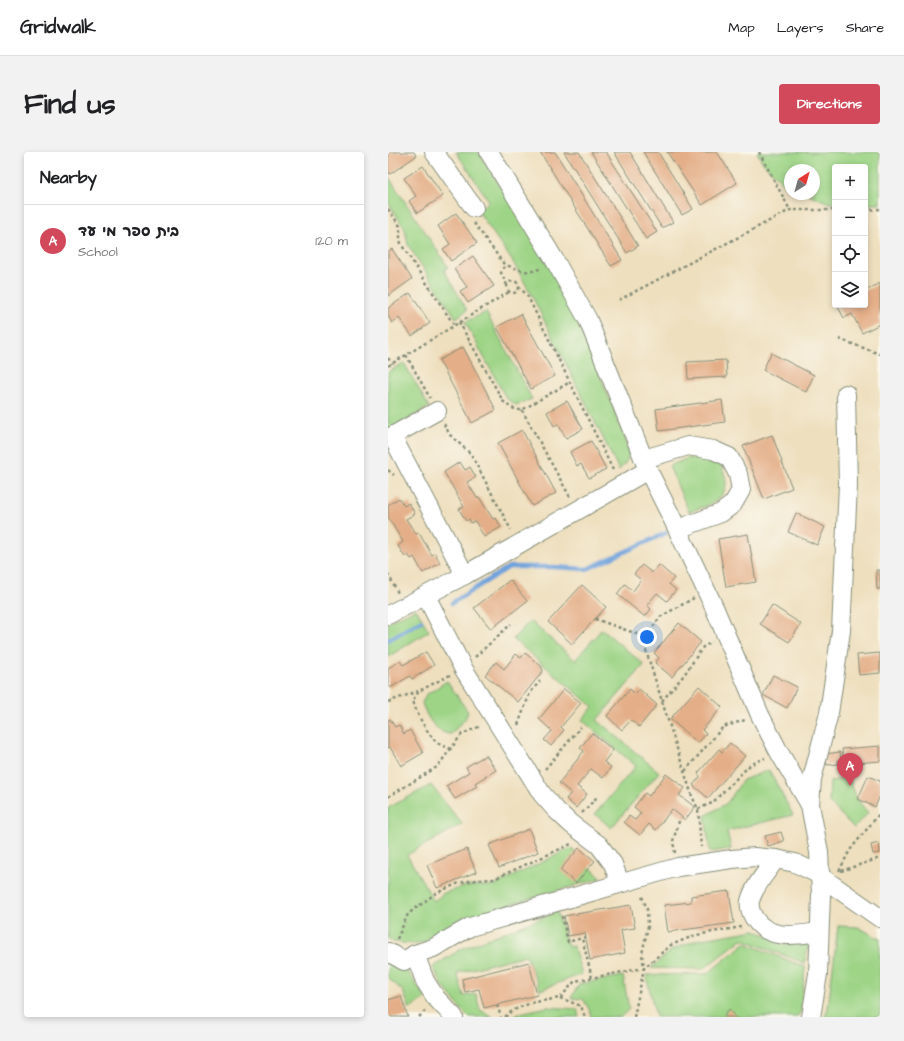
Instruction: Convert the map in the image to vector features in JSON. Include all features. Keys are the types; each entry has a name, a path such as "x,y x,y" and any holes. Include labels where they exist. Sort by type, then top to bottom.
{"street":[{"path":"434,152 474,208"},
{"path":"489,152 554,259 588,320 646,464 706,591 760,715 779,752 810,805"},
{"path":"811,1017 818,974 821,895 831,877 816,836 810,805 812,779 829,713 841,631 848,485 846,394"},
{"path":"437,411 392,436 465,575"},
{"path":"393,610 426,596 465,575 621,486 646,464 688,446 713,450 729,457 738,474 741,490 733,504 720,513 678,530"},
{"path":"426,596 463,668 546,799 571,824 599,845 628,881"},
{"path":"388,953 404,961 415,954 433,948 470,927 678,867 755,857 795,863 831,877 880,918"},
{"path":"776,859 756,888 750,902 752,914 756,921 766,930 780,935 790,936 819,932"},
{"path":"415,954 429,987 438,1000 454,1017"},
{"path":"804,1017 814,999"}],"path":[{"path":"759,152 790,210"},
{"path":"388,209 400,226 400,241 402,247 454,325"},
{"path":"868,210 880,209"},
{"path":"619,300 790,210 832,210"},
{"path":"509,292 506,289 507,285 501,273 504,268 509,266 521,271 531,272 538,270 554,259"},
{"path":"507,285 509,282 517,282 528,297 621,486"},
{"path":"388,366 509,292 517,292 519,286"},
{"path":"459,322 503,401 509,407 516,410 522,410 570,382"},
{"path":"840,339 880,354"},
{"path":"406,355 450,435 471,454 519,544"},
{"path":"388,358 392,364"},
{"path":"522,410 578,510"},
{"path":"388,574 393,610"},
{"path":"703,863 698,809 692,796 643,641 660,617 706,591"},
{"path":"595,619 646,637"},
{"path":"388,702 419,691 463,668 511,624"},
{"path":"662,700 684,675 703,646 726,636"},
{"path":"506,736 517,729 530,693 540,681"},
{"path":"419,691 413,700 414,708 432,737 439,744 451,749"},
{"path":"684,771 723,727 760,715"},
{"path":"388,797 437,768 462,734 495,720"},
{"path":"534,782 581,727"},
{"path":"698,809 712,803 750,765 779,752"},
{"path":"571,824 598,796"},
{"path":"831,877 850,850 880,813"},
{"path":"678,867 673,841 680,818"},
{"path":"388,953 399,936 408,914 436,893 459,883 494,879 588,836"},
{"path":"831,877 880,858"},
{"path":"628,881 647,908 648,926 642,954 644,968 634,1017"},
{"path":"563,900 566,910 562,916 568,942 586,937"},
{"path":"560,998 575,981 644,968 671,945 696,935 738,929 756,921"},
{"path":"582,938 592,978"},
{"path":"505,1017 510,1012 536,1002 560,998 581,1006 585,1017"},
{"path":"497,1004 501,1017"}],"green space":[{"path":"456,152 478,152 525,226 558,283 592,357 629,449 627,461 619,470 531,294 513,262 478,211 489,201"},
{"path":"757,152 880,152 880,204 868,204 868,164 832,164 832,203 829,203 820,199 820,164 784,164 784,184 763,163"},
{"path":"388,176 448,267 444,270 467,310 456,318 408,245 405,229 388,202"},
{"path":"486,312 532,399 516,405 506,398 465,322"},
{"path":"404,363 429,407 388,431 388,372"},
{"path":"688,458 710,459 717,462 722,468 726,482 725,490 715,501 704,507 689,512 669,466"},
{"path":"416,609 429,631 388,657 388,622"},
{"path":"530,621 575,660 602,629 644,665 597,720 659,772 611,828 595,814 636,766 582,720 593,707 513,639"},
{"path":"447,681 468,712 465,719 451,734 436,728 429,719 422,703 426,695"},
{"path":"769,770 793,815 727,831 731,849 710,852 705,816 727,803 743,780"},
{"path":"849,778 857,799 868,813 854,828 829,802 830,781"},
{"path":"431,785 462,824 407,855 434,901 444,893 466,886 493,886 571,848 601,878 480,913 428,941 412,944 394,942 388,939 388,808"},
{"path":"557,912 568,947 573,946 582,974 540,990 526,955 457,973 464,996 476,994 480,1010 493,1017 469,1017 466,1015 442,985 433,967 461,949"},
{"path":"838,926 858,927 880,939 880,1017 825,1017 828,1008"},
{"path":"755,930 784,944 809,944 804,963 742,939 703,969 651,968 672,950 697,940"},
{"path":"745,943 805,967 801,1011 797,1017 656,1017 646,975 707,974"},
{"path":"388,961 404,967 426,998 410,1009 403,991 388,978"},
{"path":"623,976 629,1009 621,1017 591,1017 589,1009 583,999 571,998 579,984"},
{"path":"547,1007 577,1009 579,1017 514,1017 520,1013"}],"building":[{"path":"388,152 414,152 416,156 390,174 388,170"},
{"path":"540,152 555,152 622,260 611,266"},
{"path":"564,152 579,152 638,246 627,253"},
{"path":"591,152 606,152 657,232 646,239"},
{"path":"614,152 630,152 673,222 662,228"},
{"path":"643,152 658,152 693,209 682,215"},
{"path":"667,152 717,152 737,183 702,205"},
{"path":"423,166 443,196 417,213 409,201 416,196 404,178"},
{"path":"456,213 477,243 451,261 443,249 450,244 438,226"},
{"path":"392,249 412,279 388,296 388,252"},
{"path":"473,256 494,286 468,303 460,291 467,287 454,269"},
{"path":"880,283 880,324 862,333 852,314 844,318 839,308 868,308 868,289"},
{"path":"410,293 430,323 412,336 399,318 392,323 388,316 388,308"},
{"path":"521,314 555,376 531,389 497,327"},
{"path":"463,347 496,410 472,423 439,360"},
{"path":"771,353 814,375 806,392 763,370"},
{"path":"726,360 727,377 688,379 687,362"},
{"path":"722,400 725,422 659,431 656,409"},
{"path":"567,401 583,429 566,438 558,424 554,426 547,412"},
{"path":"522,430 556,493 532,506 498,443"},
{"path":"772,435 792,488 764,499 743,446"},
{"path":"591,441 606,469 589,478 581,464 577,466 570,452"},
{"path":"460,462 465,470 470,467 476,477 467,482 477,498 479,497 493,519 496,518 501,527 484,537 475,521 471,523 469,519 466,521 459,509 464,507 444,472"},
{"path":"399,498 404,506 409,503 415,514 406,519 416,534 419,533 432,555 435,553 440,563 423,573 414,557 411,559 408,555 405,557 398,546 403,542 388,517 388,505"},
{"path":"796,513 825,527 817,545 788,532"},
{"path":"748,534 756,582 726,587 718,539"},
{"path":"642,565 652,573 659,565 674,578 669,584 676,590 667,601 657,593 647,605 651,609 645,617 617,594 625,584 633,591 641,580 634,574"},
{"path":"876,570 880,570 880,589 877,589"},
{"path":"510,580 527,601 491,629 474,608"},
{"path":"582,585 606,607 572,644 548,622"},
{"path":"772,605 801,624 789,642 760,624"},
{"path":"679,623 701,642 672,677 655,663 659,658 654,653"},
{"path":"426,652 434,665 412,679 410,676 390,688 388,686 388,668 400,661 403,665"},
{"path":"525,653 541,666 543,671 518,702 485,675 496,662 504,669 516,654 521,658"},
{"path":"880,653 880,673 859,675 857,655"},
{"path":"773,675 797,687 787,708 763,695"},
{"path":"699,686 722,707 702,730 706,734 698,743 670,719"},
{"path":"564,689 581,703 561,727 564,730 551,746 544,740 552,731 539,719"},
{"path":"630,689 635,694 639,689 657,705 639,727 631,720 622,730 607,716"},
{"path":"390,719 395,727 399,725 404,734 410,730 423,753 401,766 390,747 388,748 388,720"},
{"path":"592,733 613,750 604,762 611,767 603,778 591,769 577,786 587,794 576,808 566,799 571,793 559,783 584,751 580,748"},
{"path":"730,743 745,756 708,798 693,785 700,777 698,773 719,749 722,752"},
{"path":"880,746 880,761 844,764 842,749"},
{"path":"840,752 841,760 838,760 838,764 827,765 825,754"},
{"path":"486,755 496,770 475,783 477,786 455,799 446,786 469,772 466,767"},
{"path":"666,774 685,788 679,795 695,807 685,820 672,809 656,830 649,824 640,835 624,822 629,816 635,820 641,813 634,807 645,793 649,796"},
{"path":"868,776 880,781 880,796 875,807 858,799"},
{"path":"529,829 538,852 499,868 489,845"},
{"path":"781,832 784,841 768,846 765,836"},
{"path":"879,843 880,853 873,854 871,845"},
{"path":"579,848 595,861 576,883 560,870"},
{"path":"467,849 476,872 437,888 427,865"},
{"path":"729,891 734,923 668,932 664,905 691,902 691,896"},
{"path":"631,905 635,928 621,930 625,953 590,960 585,933 568,936 564,916"},
{"path":"529,962 537,995 484,1008 479,989 465,992 462,979"},
{"path":"401,996 408,1017 388,1017 388,1000"},
{"path":"729,1009 737,1017 723,1017"}],"waterway":[{"path":"452,603 509,567 587,569 666,533"},
{"path":"388,640 421,621"}],"place":[{"name":"בית ספר מי עד","path":"850,786"}]}
